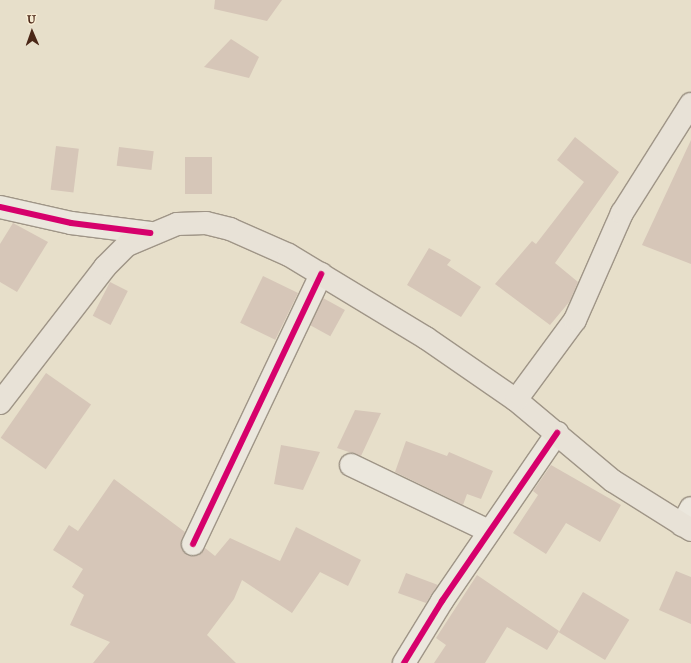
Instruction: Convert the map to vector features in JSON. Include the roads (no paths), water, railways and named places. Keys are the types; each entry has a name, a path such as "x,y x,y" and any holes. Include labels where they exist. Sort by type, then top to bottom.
{"main road":[{"path":"516,400 575,320 622,213 691,104"},
{"path":"0,403 105,267 127,245 150,233 177,224 206,223 230,229 288,254 426,338 516,400 613,481 688,521"}],"street":[{"path":"0,208 70,224 150,233"},
{"path":"193,544 321,274"},
{"path":"404,663 489,531 557,433"},
{"path":"351,465 489,531"}]}
